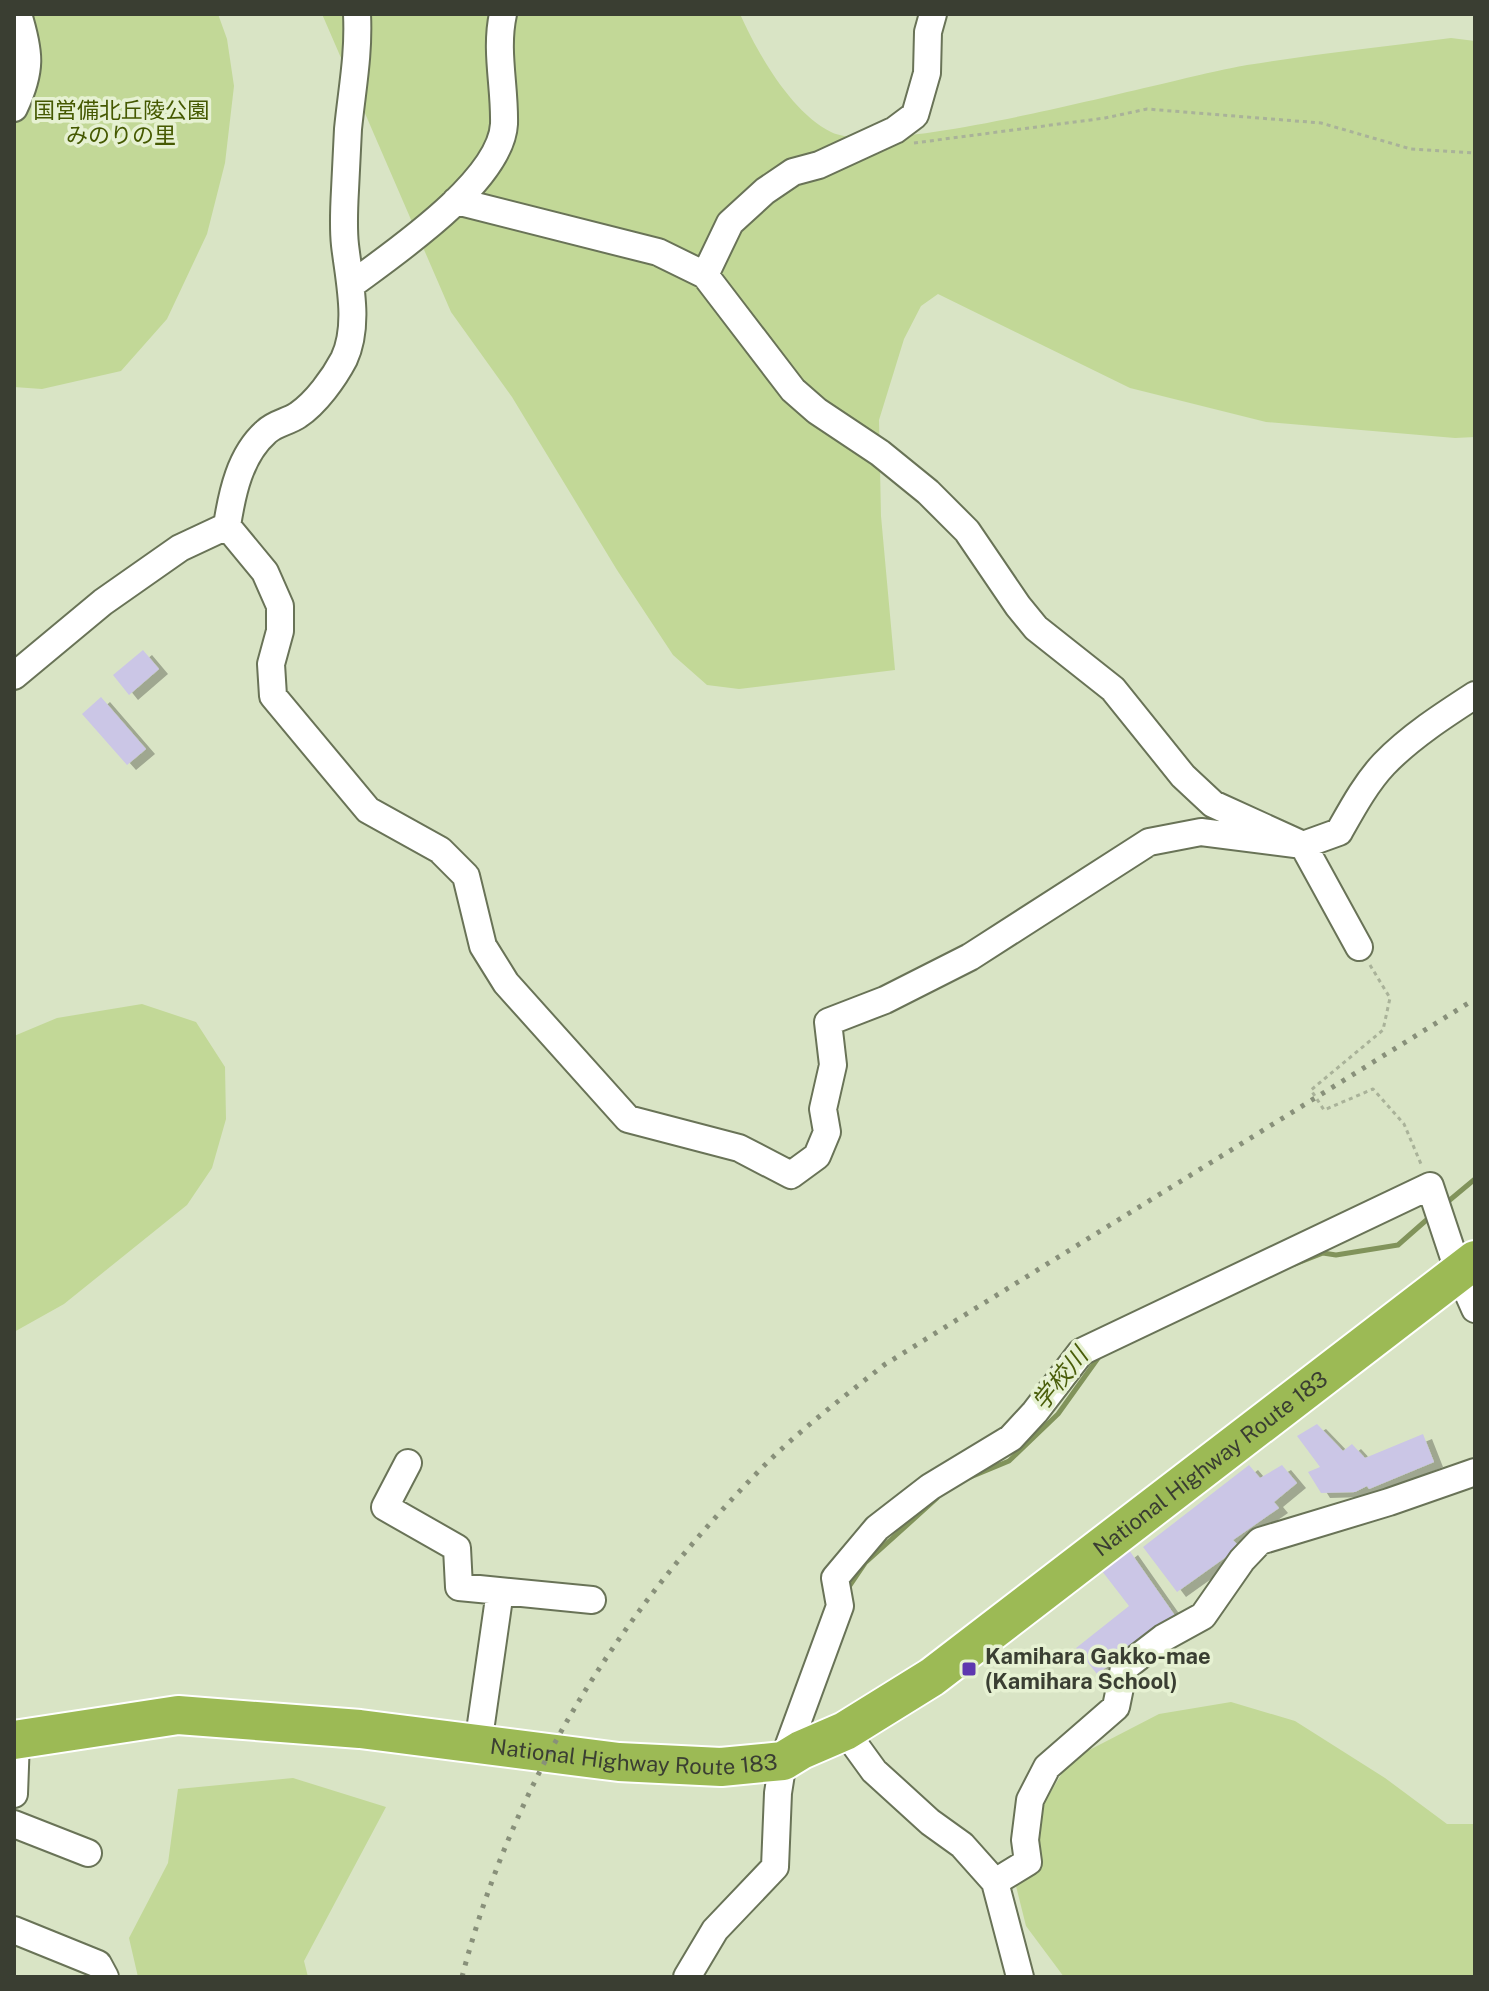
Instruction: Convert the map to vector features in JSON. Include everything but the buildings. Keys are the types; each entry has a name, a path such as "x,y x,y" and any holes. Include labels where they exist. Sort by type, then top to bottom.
{"highway":[{"name":"National Highway Route 183","path":"15,1740 178,1715 321,1725 634,1763 721,1767 783,1761 845,1731 932,1677 1467,1267"}],"street":[{"path":"14,108 26,83 28,46 18,14"},
{"path":"357,14 357,73 349,127 344,211 344,240 351,285 349,344 344,358 311,403 297,416 267,431 253,446 232,497 227,526 265,572 280,606 280,631 271,664 273,696 368,810 440,850 466,876 483,946 506,983 628,1119 739,1148 791,1175 817,1156 827,1132 823,1109 833,1065 828,1022 885,1000 970,957 1149,842 1201,832 1303,845 1339,832 1384,764 1437,720 1475,695"},
{"path":"351,285 440,219 493,157 504,127 498,41 503,14"},
{"path":"705,275 730,223 765,191 793,172 819,165 895,130 915,115 927,73 928,32 933,14"},
{"path":"456,201 658,252 705,275 793,390 928,492 967,531 1036,628 1113,689 1183,776 1213,804 1303,845 1359,947"},
{"path":"14,676 103,602 180,548 227,526"},
{"path":"687,1977 715,1930 775,1867 778,1793 783,1761 840,1606 835,1578 877,1528 930,1487 1011,1438 1081,1352 1430,1186 1467,1267 1475,1309"},
{"path":"408,1463 385,1507 457,1548 459,1587 592,1600"},
{"path":"995,1882 1028,1862 1025,1840 1030,1800 1047,1767 1116,1707 1124,1668 1163,1638 1203,1616 1242,1560 1260,1541 1475,1472"},
{"path":"478,1745 500,1591"},
{"path":"845,1731 874,1771 930,1822 962,1845 995,1882 1020,1977"},
{"path":"14,1794 15,1740"},
{"path":"14,1824 88,1853"},
{"path":"14,1930 98,1964 105,1977"}],"path":[{"path":"915,143 1105,118 1147,109 1321,123 1411,149 1475,153"},
{"path":"1359,947 1390,998 1383,1030 1311,1090 1324,1110 1373,1089 1404,1124 1430,1186"}],"green space":[{"name":"国営備北丘陵公園 みのりの里","path":"14,14 218,14 227,39 234,86 225,163 207,234 167,319 121,371 42,389 14,387"},
{"path":"322,14 740,14 766,64 802,111 831,132 862,138 967,127 1247,65 1451,38 1475,41 1475,437 1455,438 1266,422 1130,388 938,294 921,306 904,339 879,420 881,516 895,670 739,689 707,685 673,655 617,570 512,397 451,312"},
{"path":"142,1004 196,1022 225,1067 226,1119 212,1168 187,1205 64,1304 14,1332 14,1036 57,1018"},
{"path":"1231,1702 1295,1721 1385,1778 1447,1824 1475,1824 1475,1977 1064,1977 1026,1926 1016,1886 1026,1833 1070,1760 1159,1714"},
{"path":"293,1778 386,1807 304,1961 308,1977 138,1977 129,1938 168,1863 178,1789"}],"waterway":[{"name":"学校川","path":"1445,1204 1475,1179"},
{"name":"学校川","path":"1295,1264 1323,1253 1336,1255 1398,1245 1431,1216"},
{"name":"学校川","path":"968,1478 1009,1461 1058,1414 1101,1354"},
{"name":"学校川","path":"846,1591 865,1563 937,1498"}],"railway":[{"path":"462,1977 483,1906 509,1837 575,1707 614,1646 658,1587 705,1530 770,1460 884,1365 1475,999"}],"place":[{"name":"Kamihara Gakko-mae (Kamihara School)","path":"969,1669"}]}
